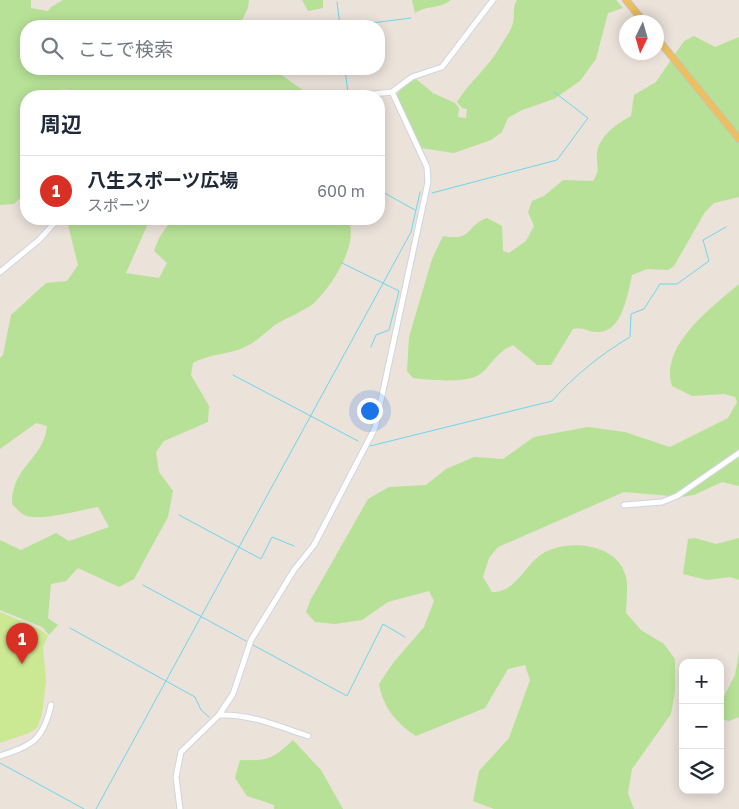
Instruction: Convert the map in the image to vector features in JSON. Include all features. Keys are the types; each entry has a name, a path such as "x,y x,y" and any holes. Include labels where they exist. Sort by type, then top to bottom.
{"main road":[{"path":"626,0 638,15"},
{"path":"664,47 739,139"}],"street":[{"path":"385,93 392,92 412,78 442,67 493,0"},
{"path":"180,809 176,777 181,752 219,715 233,694 251,640 294,570 314,545 378,419 428,182 426,167 392,92"},
{"path":"0,272 40,240 53,225"},
{"path":"624,505 662,502 677,496 739,453"},
{"path":"0,756 22,749 36,740 45,726 51,705"},
{"path":"219,715 238,715 254,718 308,736"}],"green space":[{"path":"0,0 31,0 31,8 48,11 63,0 249,0 248,8 242,20 20,20 20,75 281,75 303,90 20,90 20,198 14,204 0,205"},
{"path":"302,0 323,0 323,8 308,11"},
{"path":"412,0 451,0 442,5 415,13"},
{"path":"517,0 616,0 623,8 608,13 596,59 580,81 554,99 522,110 508,118 502,132 491,140 454,153 421,148 413,136 396,96 404,86 416,79 433,93 455,103 459,108 458,117 466,118 467,109 462,108 457,102 490,62 511,29"},
{"path":"694,36 715,47 739,37 739,197 714,203 705,212 674,266 668,270 647,269 632,275 626,301 618,320 606,331 597,332 573,329 551,365 537,365 513,345 501,352 482,373 471,378 463,380 428,380 413,378 407,371 409,337 432,259 443,236 459,237 464,235 480,221 487,218 502,226 503,251 509,253 526,241 534,226 528,212 532,201 544,196 563,180 593,181 598,170 597,154 601,141 610,131 631,116 634,95 656,82 684,41"},
{"path":"68,225 147,225 126,273 159,278 167,263 154,251 159,238 168,225 350,225 351,229 347,252 342,264 329,286 314,303 275,325 247,346 206,357 193,363 191,375 209,406 208,422 164,441 156,452 159,472 173,491 168,517 134,579 119,587 78,568 66,581 51,584 48,618 58,625 49,635 42,627 0,610 0,540 21,550 56,533 69,541 109,527 98,507 60,515 31,517 24,515 12,504 13,491 17,481 40,447 45,437 47,426 36,423 0,449 0,358 3,355 11,315 46,283 67,281 78,265"},
{"path":"739,284 739,486 722,482 694,495 682,497 624,492 498,547 489,558 483,577 492,592 500,591 513,584 539,556 549,550 574,545 600,549 611,555 619,563 627,583 626,613 641,630 664,644 675,659 675,692 671,714 632,769 628,793 634,809 494,809 473,801 479,771 509,738 530,680 525,665 508,669 485,708 416,736 402,726 387,707 379,684 393,663 424,627 434,601 429,591 388,602 362,620 335,624 315,622 306,612 310,601 368,499 389,487 426,485 446,469 474,457 503,459 534,437 588,427 625,432 670,447 728,418 737,402 735,397 724,394 692,396 672,386 670,371 673,356 680,342 715,304"},
{"path":"695,538 716,544 739,538 739,580 730,577 707,580 683,574 688,539"},
{"path":"0,612 40,629 48,636 43,647 46,681 42,714 37,728 29,733 0,743"},
{"path":"739,652 739,717 729,721 724,720 724,696 735,675"},
{"path":"293,740 321,770 343,809 274,809 274,805 247,796 235,778 240,760 270,758"}],"waterway":[{"path":"337,2 339,20"},
{"path":"385,21 411,18"},
{"path":"346,75 348,90"},
{"path":"432,193 557,160 588,118 554,92"},
{"path":"96,809 411,232 420,192"},
{"path":"385,193 415,210"},
{"path":"370,446 552,401 588,366 630,337 631,314 644,309 660,284 677,284 709,261 703,240 726,227"},
{"path":"342,263 399,291 389,330 376,335 371,347"},
{"path":"233,375 358,441"},
{"path":"179,515 261,559 272,537 294,546"},
{"path":"143,585 246,641"},
{"path":"253,645 347,696 383,624 405,637"},
{"path":"70,628 195,697 201,710 209,717"},
{"path":"0,763 84,809"}],"place":[{"name":"八生スポーツ広場","path":"22,664"}]}
